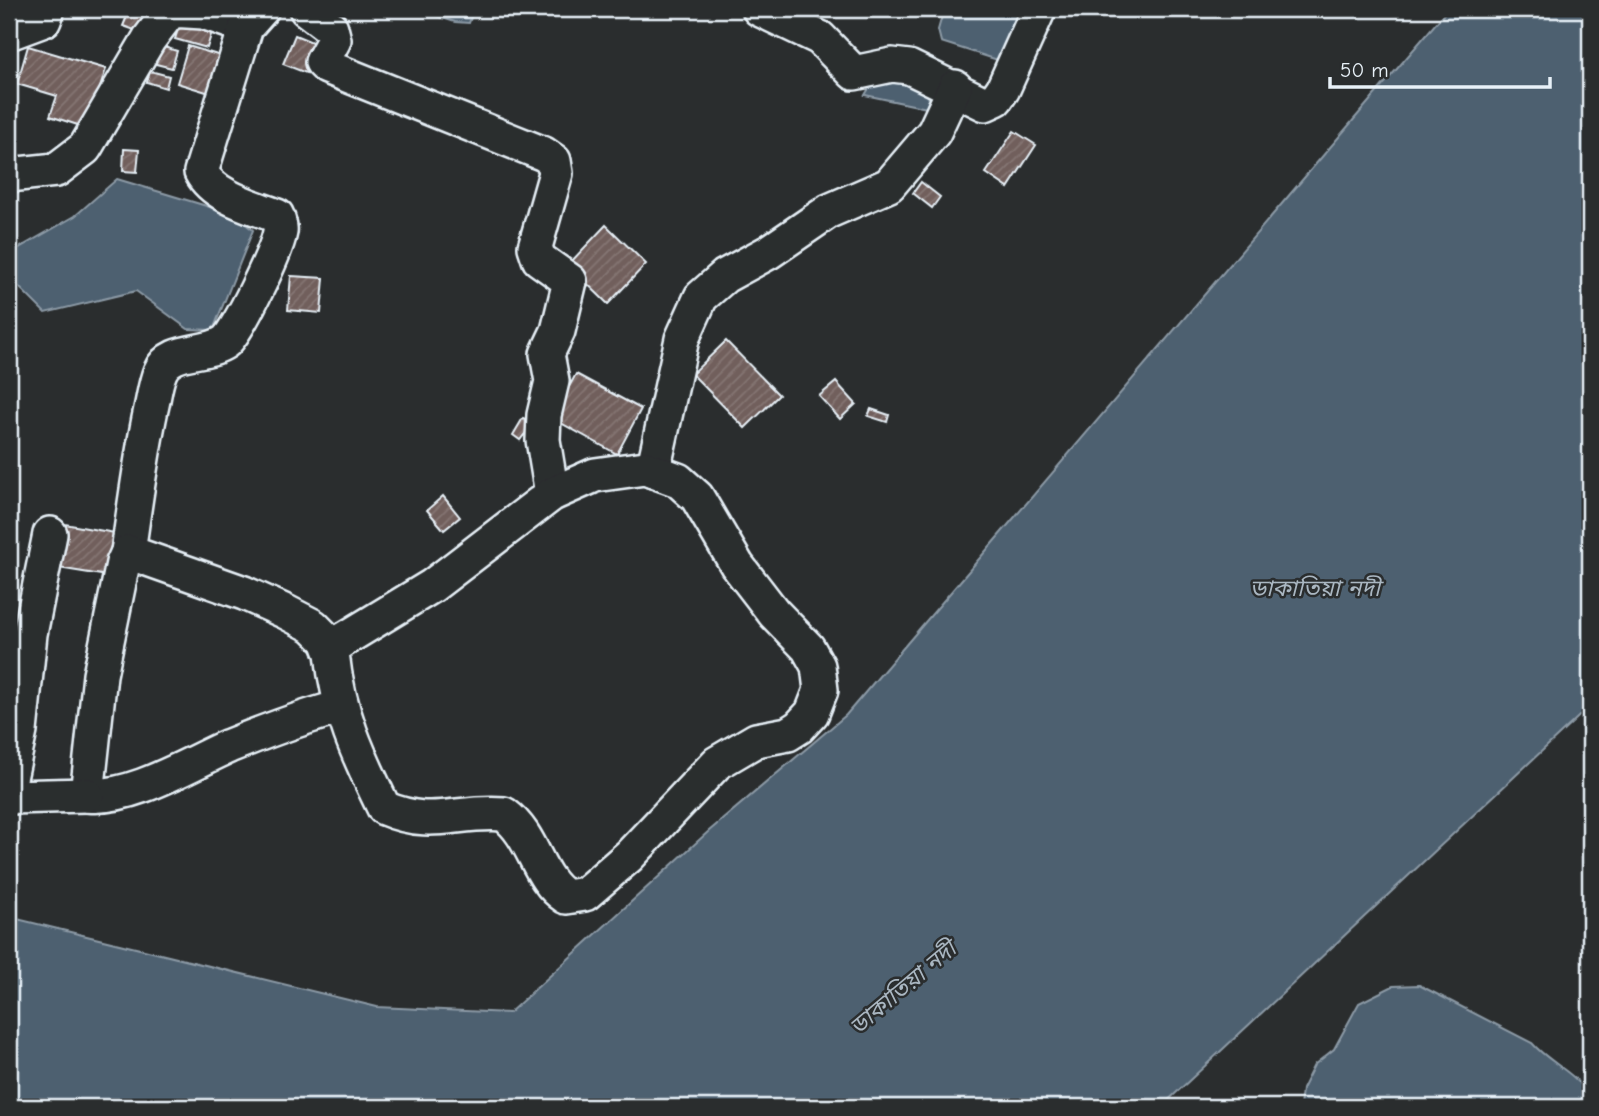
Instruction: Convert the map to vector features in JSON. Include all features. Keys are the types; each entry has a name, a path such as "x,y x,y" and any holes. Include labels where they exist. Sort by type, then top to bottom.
{"street":[{"path":"9,33 44,20 48,9"},
{"path":"306,9 331,28 334,40 321,62 327,67 544,154 554,161 556,173 535,247 539,259 570,281 558,331 547,354 552,381 544,415 543,440 552,494"},
{"path":"759,9 820,38 854,73 892,65 909,66 956,87 985,104 996,99 1026,43 1038,9"},
{"path":"9,175 56,170 85,148 149,39 171,10 254,18 201,172 207,184 220,192 278,216 281,230 272,255 225,342 201,352 176,355 165,362 159,373 145,440 128,552 123,563 100,675 87,795"},
{"path":"653,471 682,339 701,297 725,276 769,251 829,211 890,185 934,132 956,87"},
{"path":"128,552 244,593 313,626 330,648 341,707 350,737 384,808 401,815 435,821 478,812 504,814 532,846 551,887 566,897 585,894 629,856 718,763 756,740 788,734 799,727 811,713 821,690 818,666 808,648 774,613 737,565 696,497 678,480 653,471 620,470 595,475 552,494 514,520 432,586 330,648"},
{"path":"9,783 20,731 30,634 50,534"},
{"path":"9,797 108,794 175,774 229,746 289,721 341,707"}],"water":[{"path":"414,9 474,9 469,23 455,22"},
{"path":"944,9 1019,9 1021,34 1001,61 941,42 938,30"},
{"name":"ডাকাতিয়া নদী","path":"1448,9 1590,9 1590,706 1161,1107 9,1107 9,917 377,1007 509,1013 709,831 846,715"},
{"path":"877,75 930,89 927,108 865,95"},
{"path":"117,179 233,214 253,230 213,330 188,329 136,291 45,313 9,277 14,251 75,216"},
{"path":"1419,985 1532,1043 1584,1089 1589,1097 1586,1107 1300,1107 1302,1089 1314,1065 1334,1049 1359,1003 1393,986"}],"building":[{"path":"130,9 159,9 149,35 123,26"},
{"path":"182,16 214,25 207,48 175,39"},
{"path":"295,35 317,44 306,73 283,64"},
{"path":"157,45 177,51 172,68 152,63"},
{"path":"28,46 106,69 87,128 50,116 57,96 17,84"},
{"path":"188,46 224,57 213,94 177,83"},
{"path":"150,71 169,76 166,88 147,82"},
{"path":"1014,131 1036,145 1008,188 986,173"},
{"path":"124,149 139,150 137,172 123,171"},
{"path":"921,182 940,197 932,208 913,193"},
{"path":"606,225 646,264 608,304 568,265"},
{"path":"291,276 324,278 321,313 288,310"},
{"path":"726,341 779,395 745,428 692,374"},
{"path":"576,374 641,409 617,454 552,418"},
{"path":"836,382 856,404 840,419 819,396"},
{"path":"871,409 889,415 887,422 868,416"},
{"path":"523,418 533,423 520,440 513,435"},
{"path":"443,496 460,517 444,530 427,510"},
{"path":"59,523 115,533 108,576 52,567"}]}
